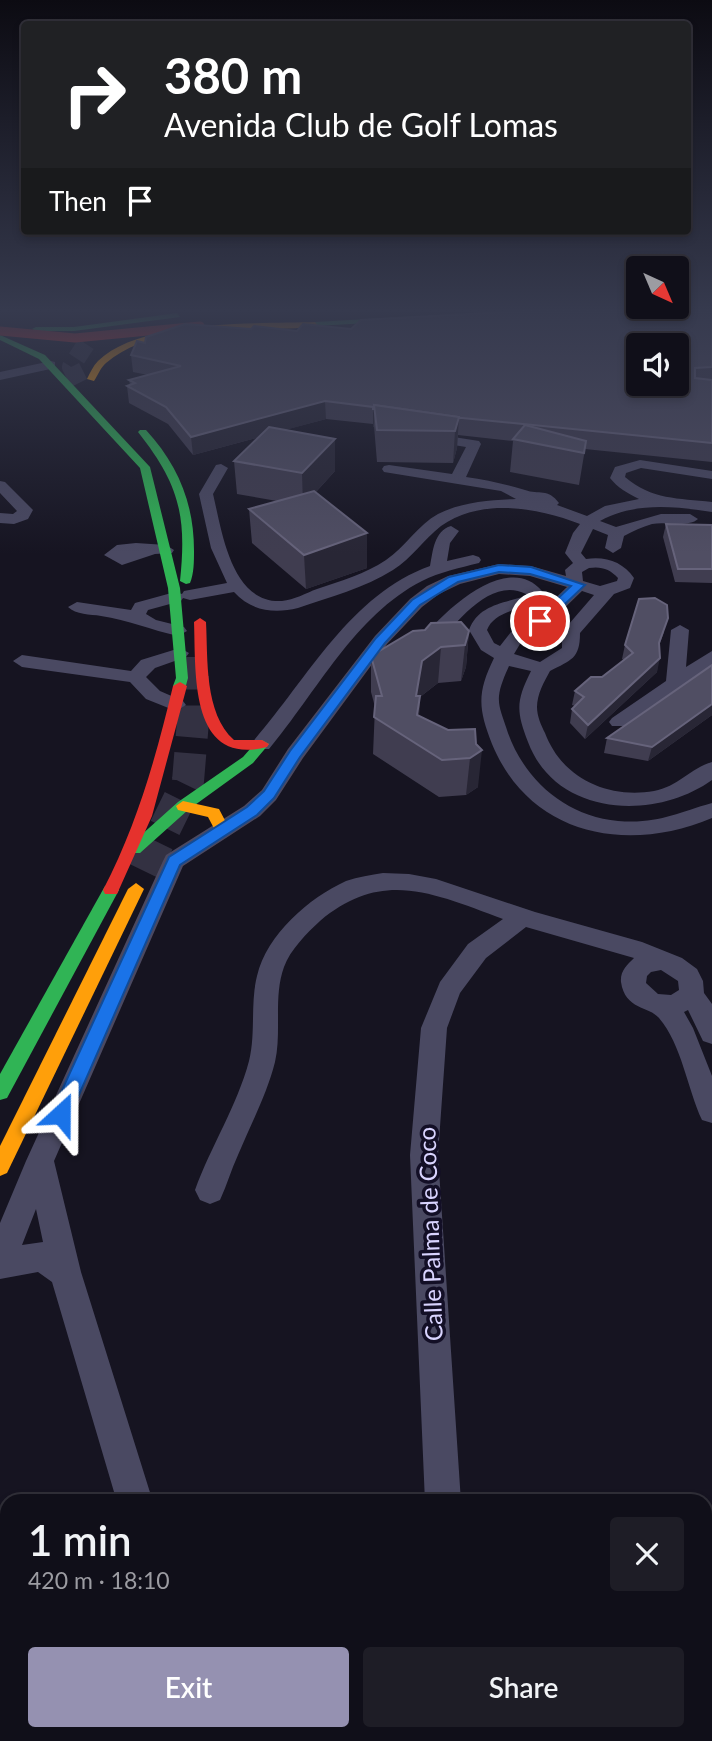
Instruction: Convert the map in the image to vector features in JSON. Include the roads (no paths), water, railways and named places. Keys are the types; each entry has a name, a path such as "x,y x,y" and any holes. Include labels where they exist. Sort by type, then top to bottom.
{"main road":[{"path":"75,391 145,467 157,550 183,593 198,606 211,719 222,738 235,745 262,744"},
{"path":"97,391 129,439 139,460"},
{"path":"0,1093 133,851 159,775 182,678 180,653 183,593 190,562 181,487 159,448 130,418"},
{"path":"133,851 183,806 248,760 262,744"},
{"path":"183,806 213,812 219,817 222,830"},
{"path":"0,1167 144,871"}],"street":[{"path":"417,436 474,444 460,475"},
{"path":"669,517 655,500 631,489 617,478 620,470 640,464 712,475"},
{"path":"221,468 206,494 222,562 238,586 255,600 267,605 284,606 370,575 388,566 445,517 487,507 509,510 537,502"},
{"path":"389,469 460,475 526,487 537,502 617,533 642,521 669,517 712,520"},
{"path":"0,485 25,510 23,516 14,519 0,518"},
{"path":"0,1263 40,1161 174,861 252,811 269,795 295,754 381,640 416,603 433,590 454,580 499,569 578,574 609,564 622,571 626,581 617,588 607,591 592,590 578,574 573,553 577,536 589,522 633,502 655,500 712,506"},
{"path":"609,564 617,533"},
{"path":"422,537 446,537 432,549 431,572"},
{"path":"122,560 157,550"},
{"path":"262,744 349,635 398,588 431,572 492,556 531,558 578,574"},
{"path":"578,574 540,621 524,628 508,648 489,698 502,745 513,769 533,791 562,812 592,824 621,831 656,830 685,823 712,810"},
{"path":"414,660 467,602 500,585 513,583 534,591 535,599 493,612 482,619 478,631 487,646 508,648 521,664 542,668 565,656 571,649 571,632 607,591"},
{"path":"136,616 141,607 183,593 238,586"},
{"path":"77,607 136,616 150,624 183,627"},
{"path":"540,621 558,624 571,632"},
{"path":"675,683 680,630"},
{"path":"136,677 148,664 180,653"},
{"path":"619,722 712,657"},
{"path":"22,661 136,677 153,695 176,705"},
{"path":"542,668 527,704 537,743 558,773 575,785 598,795 626,800 654,799 679,791 712,769"},
{"path":"502,745 537,743"},
{"path":"210,1190 262,1060 272,967 299,928 324,900 348,888 379,880 404,880 433,886 523,917 642,951 675,964 687,973 693,984 691,995 682,1005 666,1007 648,1002 636,991 621,957 597,939"},
{"name":"Calle Palma de Coco","path":"443,1494 424,1155 435,1028 449,989 477,951 523,917"},
{"path":"632,977 636,967 647,961 660,960"},
{"path":"691,995 706,1016 712,1033"},
{"path":"666,1007 680,1028 712,1111"},
{"path":"40,1161 65,1272 133,1494"},
{"path":"0,1263 41,1256 65,1272"}],"tunnel":[{"path":"144,871 188,781 193,721 193,657"}]}
